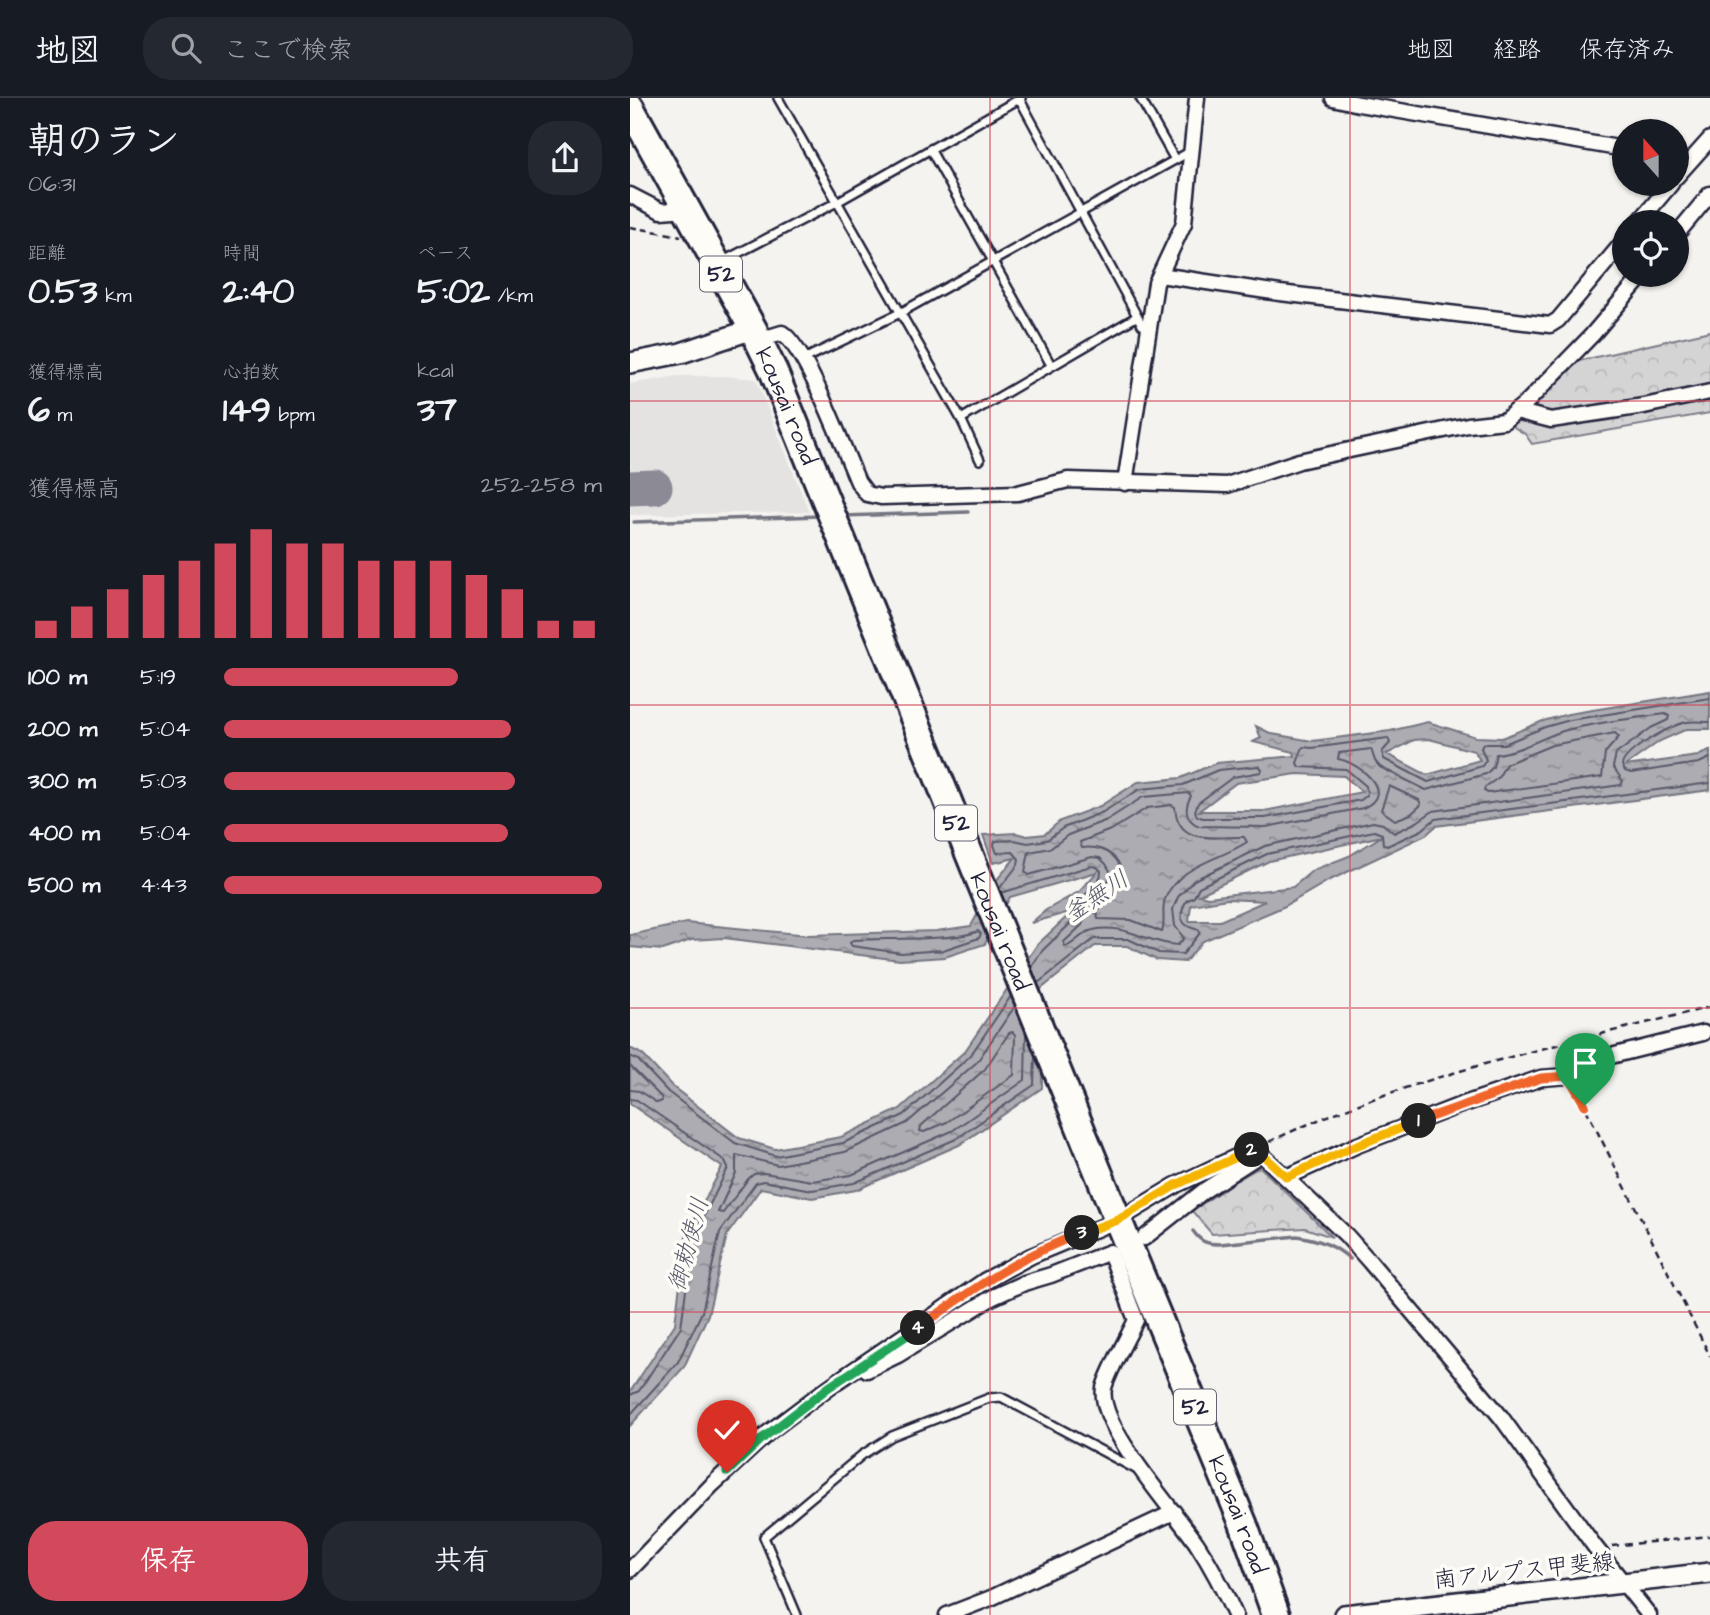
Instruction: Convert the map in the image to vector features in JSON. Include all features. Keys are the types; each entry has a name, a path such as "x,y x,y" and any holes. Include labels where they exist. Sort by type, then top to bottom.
{"highway":[{"name":"kousai road","path":"630,107 756,335 1243,1523 1276,1615"}],"main road":[{"path":"630,363 756,335"},
{"name":"南アルプス甲斐線","path":"1344,1615 1710,1573"}],"street":[{"path":"1125,483 1160,275 1184,223 1197,98"},
{"path":"1333,98 1612,147"},
{"path":"1689,155 1710,139"},
{"path":"1689,219 1710,194"},
{"path":"630,195 661,211 686,209"},
{"path":"1649,210 1661,196"},
{"path":"1160,275 1280,293 1550,325 1558,320 1612,255"},
{"path":"756,335 782,333 790,338 804,359 858,482 867,494 881,497 932,494 971,496 1018,492 1068,480 1227,485 1299,461 1468,425 1504,421 1592,335 1633,287"},
{"path":"1516,411 1551,420 1643,406 1710,392"},
{"path":"1287,1177 1355,1146 1458,1106 1541,1078 1568,1076 1583,1063 1703,1033"},
{"path":"630,1570 713,1484 769,1432 843,1377 984,1281 1114,1210 1258,1151"},
{"path":"1258,1151 1346,1235 1501,1417 1595,1548 1649,1615"},
{"path":"1144,1238 1258,1151"},
{"path":"843,1377 869,1369 898,1355 993,1297 1110,1252 1136,1320 1104,1388 1105,1401 1115,1429 1214,1571 1235,1615"},
{"path":"947,1615 991,1598 1174,1512"}],"lane":[{"path":"778,98 961,419 980,460"},
{"path":"716,264 837,202 1020,98 1142,325"},
{"path":"1140,98 1174,158"},
{"path":"930,149 1051,365"},
{"path":"804,359 900,313 1191,150"},
{"path":"961,419 1136,317"},
{"path":"797,1615 764,1537 862,1455 892,1436 989,1398 1001,1397 1126,1466 1146,1474"}],"path":[{"path":"630,228 669,235 702,237"},
{"path":"1258,1151 1306,1124 1426,1081 1710,1007"},
{"path":"1568,1076 1710,1356"},
{"path":"1595,1548 1710,1536"}],"shaded area":[{"path":"677,376 756,379 809,512 630,515 630,384"}],"green space":[{"path":"1710,331 1710,413 1532,444 1525,434 1504,421 1526,413 1579,361"},
{"path":"1260,1167 1332,1237 1305,1228 1212,1234 1192,1211"}],"water":[{"path":"1710,691 1710,729 1687,729 1660,741 1625,766 1698,756 1710,750 1710,790 1436,826 1426,835 1328,881 1285,906 1203,941 1185,962 1157,960 1127,946 1095,946 1041,989 1042,1088 959,1145 856,1190 812,1198 761,1188 727,1235 708,1315 684,1367 630,1426 630,1392 675,1324 686,1236 722,1167 630,1104 630,1048 642,1054 673,1087 739,1138 775,1149 841,1137 900,1109 965,1051 1037,945 1073,911 1031,923 1046,910 1080,891 1097,872 1010,897 985,944 945,957 900,960 724,938 691,940 663,950 630,947 630,935 686,923 809,935 936,931 971,926 995,882 1015,858 993,863 983,835 1045,834 1060,821 1100,806 1138,782 1181,778 1216,763 1295,756 1294,752 1253,742 1261,738 1256,726 1272,734 1312,741 1390,731 1428,722 1476,737 1502,738 1568,714","holes":["1429,739 1474,751 1480,760 1427,775 1387,754 1414,740","1297,774 1344,776 1362,792 1264,811 1199,811 1236,783","1382,836 1349,856 1313,870 1293,887 1208,897 1199,895 1269,861","1227,899 1265,901 1220,921 1189,921 1191,905"]}],"waterway":[{"path":"842,516 968,512"},
{"path":"634,522 820,516"},
{"path":"1193,1231 1201,1240 1215,1244 1305,1237 1332,1246 1350,1259"}],"taxiway":[{"path":"630,488 655,487"}],"route":[{"path":"727,1472 769,1432 829,1387 984,1281 1077,1235 1118,1220 1176,1185 1255,1148 1287,1177 1355,1146 1458,1106 1541,1078 1568,1076 1585,1105"}],"water label":[{"name":"釜無川","path":"1096,896"},
{"name":"御勅使川","path":"688,1244"}]}
